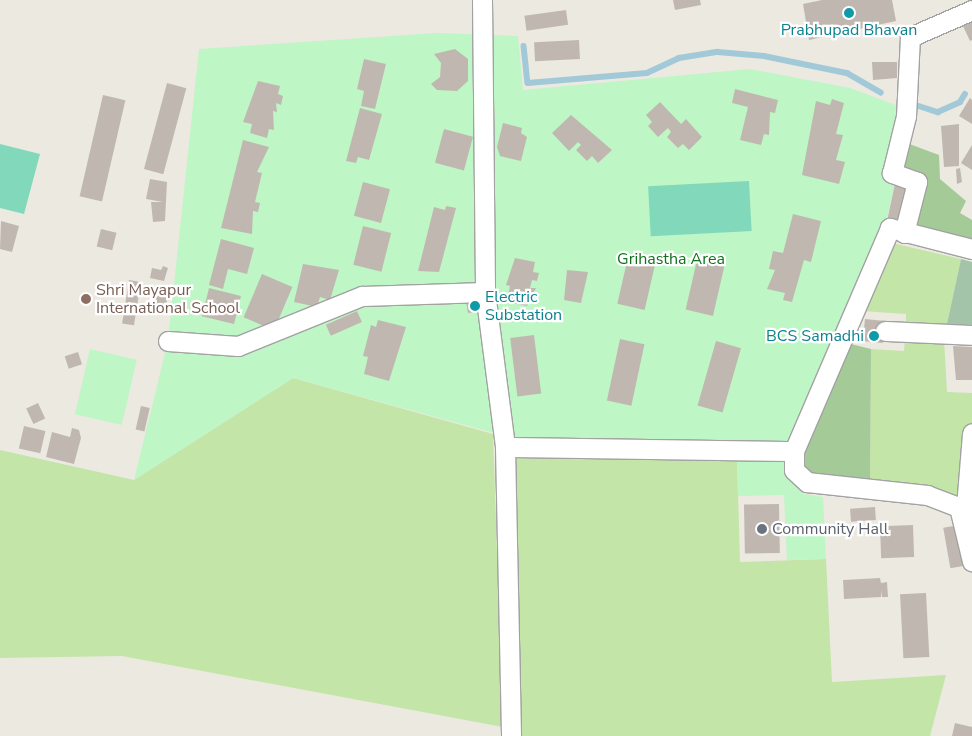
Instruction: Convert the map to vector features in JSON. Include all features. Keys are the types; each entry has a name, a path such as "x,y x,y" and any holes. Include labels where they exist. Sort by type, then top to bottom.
{"street":[{"path":"482,0 485,292 505,447 511,736"},
{"path":"904,232 917,182 892,173 906,116 910,37 972,10"},
{"path":"965,519 959,507 944,499 808,482 794,470 794,451 890,228 972,250"},
{"path":"168,341 238,346 362,296 485,292"},
{"path":"885,331 972,335"},
{"path":"972,433 965,519 972,561"},
{"path":"505,447 794,451"}],"green space":[{"name":"Grihastha Area","path":"437,33 518,36 523,90 750,69 850,88 901,107 896,179 886,222 789,442 509,437 293,378 134,480 168,341 199,49"},
{"path":"904,142 939,155 940,179 966,201 960,213 972,220 972,243 910,228 898,170"},
{"path":"0,144 40,154 24,214 0,208"},
{"path":"749,181 752,231 651,236 648,186"},
{"path":"892,243 961,259 947,324 906,322 906,314 862,311"},
{"path":"961,259 972,262 972,325 947,324"},
{"path":"905,337 944,339 947,392 972,393 972,433 961,499 947,492 870,481 871,349 904,351"},
{"path":"847,343 871,349 870,481 811,474 801,467 802,448"},
{"path":"90,349 137,360 122,425 75,414"},
{"path":"293,378 493,434 503,727 122,656 0,658 0,450 134,480"},
{"path":"515,455 737,459 740,562 826,559 832,682 946,675 930,736 519,736"},
{"path":"737,459 784,460 784,474 804,494 823,497 826,559 787,560 784,495 738,496"}],"building":[{"path":"673,0 700,0 701,5 675,10"},
{"name":"Prabhupad Bhavan","path":"822,0 892,0 896,21 809,40 803,4"},
{"path":"566,10 568,25 526,31 524,16"},
{"path":"972,22 972,40 970,41 963,26"},
{"path":"579,40 580,59 535,61 534,42"},
{"path":"455,49 468,59 468,81 457,91 437,90 431,84 440,77 441,63 434,54"},
{"path":"364,59 386,64 375,109 361,106 364,91 357,89"},
{"path":"872,62 897,62 897,78 873,80"},
{"path":"258,81 280,86 278,94 283,96 281,105 276,103 277,112 273,111 274,130 269,129 267,138 250,133 252,124 243,122"},
{"path":"167,83 186,88 163,174 144,169"},
{"path":"735,89 778,100 775,113 770,112 769,135 764,134 761,145 740,140 748,107 732,103"},
{"path":"103,95 125,100 102,202 80,196"},
{"path":"970,98 972,100 972,124 959,116"},
{"path":"832,99 844,103 836,134 843,135 836,160 845,162 839,184 802,175 816,101 830,105"},
{"path":"660,102 681,124 686,119 702,137 689,150 683,144 678,148 667,137 671,132 668,128 658,137 648,126 652,122 646,115"},
{"path":"360,108 382,114 369,160 358,157 356,163 346,161"},
{"path":"571,115 612,150 598,163 592,156 587,161 576,150 581,145 578,142 569,151 552,133"},
{"path":"503,123 522,128 521,133 527,137 521,161 500,156 497,147"},
{"path":"959,124 959,166 944,167 941,126"},
{"path":"444,129 473,137 464,171 435,163"},
{"path":"243,140 269,147 257,172 262,173 255,202 260,203 258,212 253,211 252,234 221,228"},
{"path":"972,145 972,170 961,163"},
{"path":"960,168 962,182 957,184 956,169"},
{"path":"150,179 167,182 165,221 153,222 151,202 163,202 146,199"},
{"path":"896,179 910,182 901,222 887,219"},
{"path":"363,182 390,189 381,223 354,216"},
{"path":"446,206 456,208 439,272 418,271 434,207 445,210"},
{"path":"793,214 821,221 811,262 804,260 792,302 783,300 785,293 767,289 775,270 769,269 773,251 783,253"},
{"path":"1,221 19,226 12,252 0,249"},
{"path":"363,226 391,233 381,272 353,265"},
{"path":"101,229 117,233 112,250 97,246"},
{"path":"221,239 254,248 247,274 228,269 223,289 209,285"},
{"path":"629,253 656,259 645,310 617,304"},
{"path":"698,256 725,262 713,316 686,310"},
{"path":"515,258 535,262 533,272 539,273 537,281 532,280 530,288 536,288 527,306 507,302 510,286 506,285"},
{"path":"303,264 339,270 330,300 320,297 317,307 294,302"},
{"path":"163,266 168,268 164,281 150,278 152,268 161,270"},
{"path":"567,270 588,272 581,303 564,300"},
{"path":"262,274 292,287 274,330 244,317"},
{"path":"129,280 141,282 134,325 122,323"},
{"path":"209,288 241,296 234,324 202,316"},
{"path":"157,293 163,293 167,300 163,307 157,307 153,303 153,297"},
{"name":"Electric Substation","path":"482,301 483,311 468,313 466,302"},
{"path":"357,311 362,322 331,336 326,325"},
{"name":"BCS Samadhi","path":"865,319 885,321 883,343 863,341"},
{"path":"378,320 406,327 389,381 364,374 368,357 363,356 371,325 376,327"},
{"path":"534,335 541,394 517,396 510,338"},
{"path":"620,339 644,344 631,406 607,401"},
{"path":"716,341 741,348 723,413 698,405"},
{"path":"953,346 972,347 972,380 956,380"},
{"path":"78,352 82,364 69,369 65,356"},
{"path":"38,403 45,418 33,424 26,408"},
{"path":"141,406 150,408 144,431 136,429"},
{"path":"24,426 45,431 40,453 19,448"},
{"path":"72,428 79,430 81,438 74,464 46,457 52,432 70,437"},
{"name":"Community Hall","path":"779,504 780,553 745,554 744,505"},
{"path":"875,507 876,520 851,522 850,509"},
{"path":"913,525 914,557 881,558 880,526"},
{"path":"959,525 966,565 950,568 943,528"},
{"path":"880,578 881,583 887,582 888,597 882,597 882,590 881,597 844,599 843,580"},
{"path":"926,593 929,657 903,658 900,594"},
{"path":"955,723 972,727 972,736 952,736"}],"waterway":[{"path":"524,46 528,83 647,73 679,58 718,52 764,56 847,73 881,93"},
{"path":"919,106 938,112 960,102 965,94"}],"place":[{"name":"Prabhupad Bhavan","path":"849,13"},
{"name":"Shri Mayapur International School","path":"86,299"},
{"name":"Electric Substation","path":"475,306"},
{"name":"BCS Samadhi","path":"874,336"},
{"name":"Community Hall","path":"762,529"}]}
